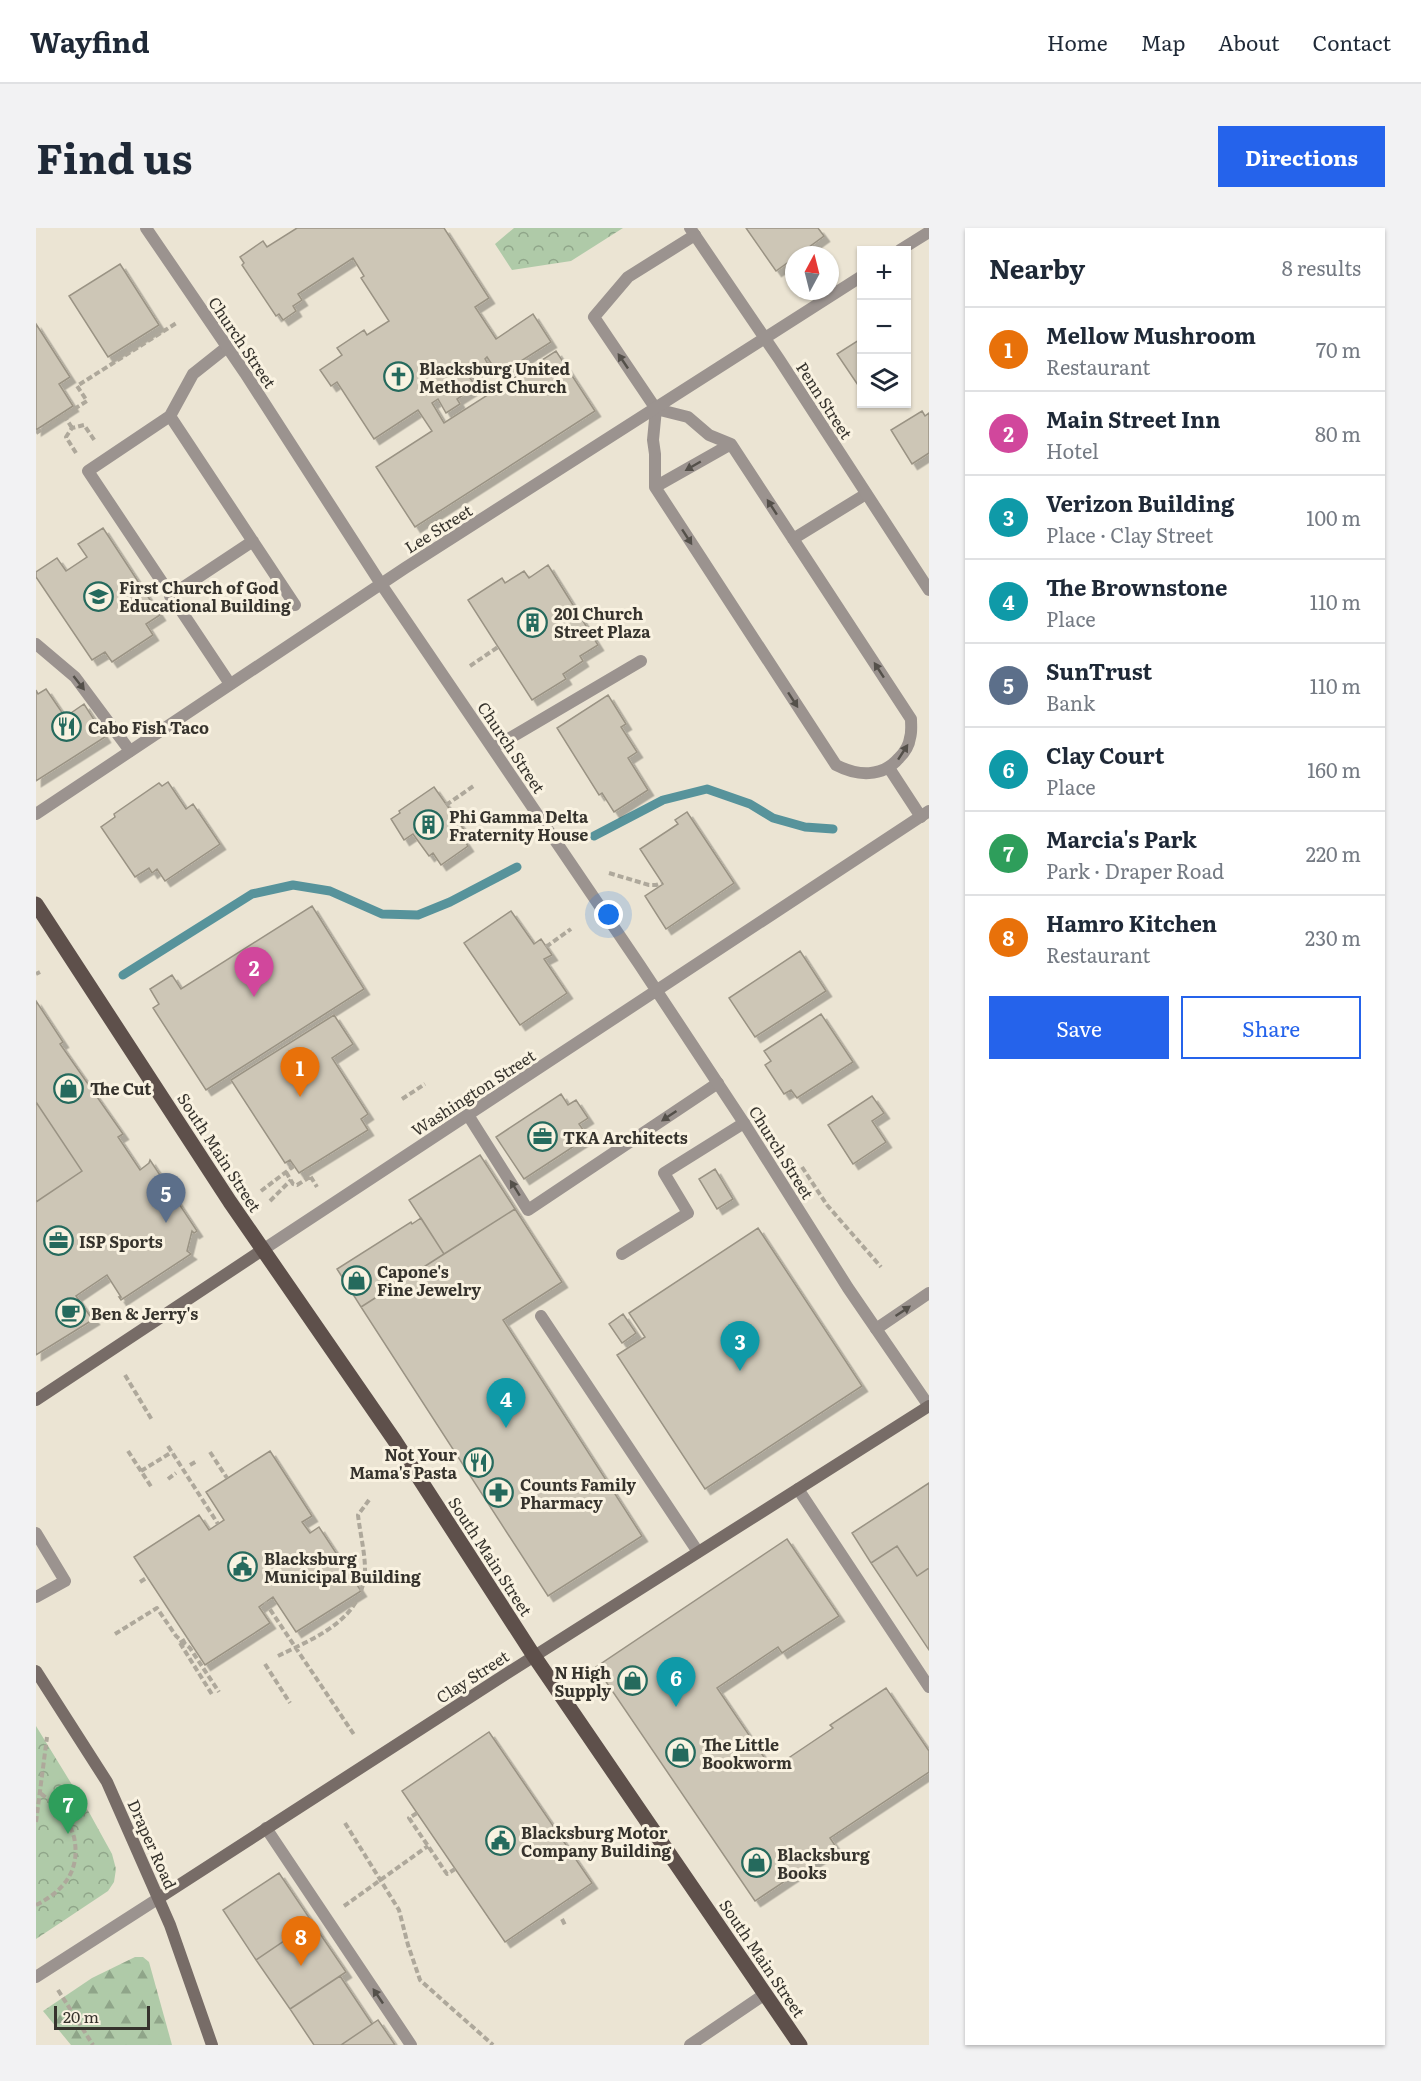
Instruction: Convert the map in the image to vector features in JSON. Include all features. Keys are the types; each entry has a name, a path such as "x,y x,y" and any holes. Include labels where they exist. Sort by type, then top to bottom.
{"main road":[{"name":"South Main Street","path":"36,904 230,1202 395,1441 534,1656 800,2045"}],"street":[{"name":"Church Street","path":"146,228 227,347 381,584 658,992 848,1288 929,1406"},
{"path":"656,409 688,417 709,435 731,444 911,719 910,739 905,752 889,768 862,774 847,771 836,765 655,488 653,440 656,409 594,317 628,277 693,232"},
{"name":"Penn Street","path":"693,232 929,590"},
{"path":"906,246 929,232"},
{"name":"Lee Street","path":"36,814 381,584 857,279"},
{"path":"227,347 193,374 170,416 88,471 230,684"},
{"path":"170,416 295,605"},
{"path":"655,488 731,444"},
{"path":"793,539 866,494"},
{"path":"170,596 253,541"},
{"path":"36,644 75,677 130,751"},
{"path":"493,748 641,661"},
{"path":"889,768 925,814"},
{"name":"Washington Street","path":"36,1400 925,814"},
{"path":"468,1115 528,1210 718,1083"},
{"path":"622,1254 688,1213 663,1173 744,1123"},
{"path":"876,1329 929,1293"},
{"path":"541,1316 698,1552"},
{"name":"Clay Street","path":"36,1977 534,1656 929,1406"},
{"path":"798,1489 929,1687"},
{"path":"36,1533 65,1581 36,1597"},
{"name":"Draper Road","path":"36,1671 107,1782 159,1898 212,2045"},
{"path":"266,1828 411,2045"},
{"path":"690,2045 765,1994"}],"path":[{"path":"36,433 87,401 77,386 178,322"},
{"path":"64,415 72,428"},
{"path":"66,437 72,428 84,425"},
{"path":"470,666 498,647"},
{"path":"446,805 476,785"},
{"path":"609,873 649,885 662,883"},
{"path":"546,946 571,928"},
{"path":"402,1099 425,1084"},
{"path":"261,1191 294,1166"},
{"path":"801,1166 827,1205 881,1267"},
{"path":"306,1169 317,1187"},
{"path":"286,1173 297,1185 310,1177"},
{"path":"270,1201 291,1180"},
{"path":"125,1375 152,1420"},
{"path":"168,1446 218,1524"},
{"path":"128,1451 152,1488"},
{"path":"141,1472 172,1452"},
{"path":"210,1452 227,1478"},
{"path":"190,1465 197,1461"},
{"path":"168,1479 176,1473"},
{"path":"278,1656 334,1626 359,1599 365,1568 358,1515 369,1500"},
{"path":"140,1582 147,1577"},
{"path":"265,1602 355,1736"},
{"path":"115,1634 157,1608 176,1636 190,1648 219,1692"},
{"path":"188,1638 180,1643 213,1696"},
{"path":"265,1664 290,1703"},
{"path":"36,1822 46,1737"},
{"path":"36,1905 50,1898 63,1885 75,1866 76,1848 71,1827 59,1809 40,1793"},
{"path":"417,1813 409,1818 447,1874 455,1869"},
{"path":"345,1823 399,1910 420,1980 493,2045"},
{"path":"326,1918 428,1846"},
{"path":"562,1919 565,1925"},
{"path":"55,1986 93,2045"}],"green space":[{"path":"514,228 623,228 571,261 512,270 495,244"},
{"path":"36,1726 90,1814 112,1854 116,1869 114,1882 108,1891 36,1939"},
{"path":"135,1957 143,1957 149,1962 172,2045 71,2045 43,2011 92,1978"}],"building":[{"name":"Blacksburg United Methodist Church","path":"297,228 444,228 489,298 475,307 496,339 533,314 551,342 499,375 487,357 485,359 489,366 470,378 476,387 457,399 460,404 446,413 438,399 432,403 444,423 556,351 595,411 415,527 376,467 432,431 418,410 374,439 337,382 331,386 320,370 342,355 337,348 364,330 367,335 389,321 361,278 364,276 353,258 298,294 302,300 293,306 296,311 283,320 279,314 276,316 242,265 244,263 240,257 263,241 267,247"},
{"path":"746,228 818,228 824,236 810,246 785,246 785,264 776,271"},
{"path":"120,264 159,325 108,357 69,296"},
{"path":"36,324 70,377 59,384 73,406 36,430"},
{"path":"857,341 857,384 837,354"},
{"path":"922,411 925,416 929,413 929,453 912,464 891,430"},
{"name":"First Church of God Educational Building","path":"103,528 160,615 146,624 153,635 112,662 105,652 92,660 36,577 36,572 57,558 66,571 87,557 78,544"},
{"name":"201 Church Street Plaza","path":"548,565 598,645 580,656 583,661 563,674 566,679 532,700 468,600 502,578 505,583 524,571 529,578"},
{"name":"Cabo Fish Taco","path":"46,689 65,717 84,704 105,737 36,781 36,690 38,694"},
{"path":"608,695 626,724 621,727 637,752 628,758 648,790 614,812 602,793 599,795 557,728"},
{"path":"168,782 186,809 193,804 220,844 165,881 157,869 152,873 149,868 135,877 101,827 115,817 114,814 159,783 162,786"},
{"name":"Phi Gamma Delta Fraternity House","path":"434,787 465,831 460,834 468,846 441,865 433,853 429,856 413,834 404,840 391,819"},
{"path":"687,812 734,883 666,929 645,896 663,884 640,849 678,824 675,820"},
{"path":"312,906 364,989 206,1090 153,1008 159,1004 150,989 172,975 181,989"},
{"path":"511,911 534,944 541,939 552,955 544,959 567,993 520,1025 464,943"},
{"path":"800,951 826,991 755,1037 729,998"},
{"path":"36,1001 63,1042 60,1044 123,1134 118,1137 140,1170 150,1160 197,1231 194,1233 192,1231 187,1251 191,1254 121,1300 107,1275 76,1296 94,1319 36,1355 36,1202 82,1171 36,1102"},
{"path":"821,1014 853,1062 797,1098 791,1090 784,1094 765,1065 771,1061 764,1051"},
{"path":"334,1015 353,1044 332,1058 368,1114 361,1119 368,1130 299,1173 290,1160 285,1163 231,1080"},
{"name":"TKA Architects","path":"561,1094 568,1105 576,1100 588,1118 579,1124 588,1137 524,1179 496,1137"},
{"path":"872,1096 884,1113 872,1121 886,1142 853,1164 828,1125"},
{"path":"36,1102 82,1171 36,1202"},
{"path":"480,1155 515,1209 444,1254 409,1200"},
{"path":"715,1169 733,1199 717,1209 699,1179"},
{"path":"515,1209 562,1282 503,1320 642,1536 548,1596 361,1307"},
{"path":"421,1218 444,1254 361,1307 337,1269"},
{"path":"758,1228 862,1386 705,1489 617,1355 645,1337 629,1313"},
{"path":"623,1314 636,1333 622,1343 609,1324"},
{"name":"Blacksburg Municipal Building","path":"270,1451 312,1516 302,1522 310,1533 319,1527 361,1591 296,1632 273,1597 259,1607 270,1623 205,1665 134,1557 199,1515 209,1530 224,1520 206,1492"},
{"path":"929,1483 929,1568 917,1576 897,1546 871,1563 852,1533"},
{"path":"787,1539 839,1616 782,1653 778,1647 717,1688 772,1769 833,1728 830,1725 886,1688 929,1751 929,1772 830,1838 836,1847 755,1901 596,1667"},
{"path":"897,1546 917,1576 929,1568 929,1650 871,1563"},
{"name":"Blacksburg Motor Company Building","path":"489,1732 592,1883 505,1942 402,1791"},
{"path":"279,1873 312,1922 256,1960 223,1910"},
{"path":"312,1922 346,1972 290,2009 256,1960"},
{"path":"340,1976 372,2024 341,2045 314,2045 290,2009"},
{"path":"378,2020 395,2045 341,2045 372,2024"}],"waterway":[{"path":"594,836 663,800 707,789 750,804 773,818 805,827 833,829"},
{"path":"123,975 252,894 293,885 330,891 382,914 418,915 450,902 517,867"}],"place":[{"name":"Blacksburg United Methodist Church","path":"398,377"},
{"name":"First Church of God Educational Building","path":"98,596"},
{"name":"201 Church Street Plaza","path":"533,622"},
{"name":"Cabo Fish Taco","path":"67,727"},
{"name":"Phi Gamma Delta Fraternity House","path":"428,825"},
{"name":"Main Street Inn","path":"254,997"},
{"name":"The Cut","path":"69,1088"},
{"name":"Mellow Mushroom","path":"300,1097"},
{"name":"TKA Architects","path":"542,1137"},
{"name":"SunTrust","path":"166,1223"},
{"name":"ISP Sports","path":"58,1241"},
{"name":"Capone's Fine Jewelry","path":"356,1280"},
{"name":"Ben & Jerry's","path":"70,1313"},
{"name":"Verizon Building","path":"740,1371"},
{"name":"The Brownstone","path":"506,1428"},
{"name":"Not Your Mama's Pasta","path":"478,1463"},
{"name":"Counts Family Pharmacy","path":"499,1493"},
{"name":"Blacksburg Municipal Building","path":"243,1567"},
{"name":"N High Supply","path":"632,1681"},
{"name":"Clay Court","path":"676,1707"},
{"name":"The Little Bookworm","path":"681,1753"},
{"name":"Marcia's Park","path":"68,1834"},
{"name":"Blacksburg Motor Company Building","path":"500,1841"},
{"name":"Blacksburg Books","path":"756,1863"},
{"name":"Hamro Kitchen","path":"301,1966"}]}
